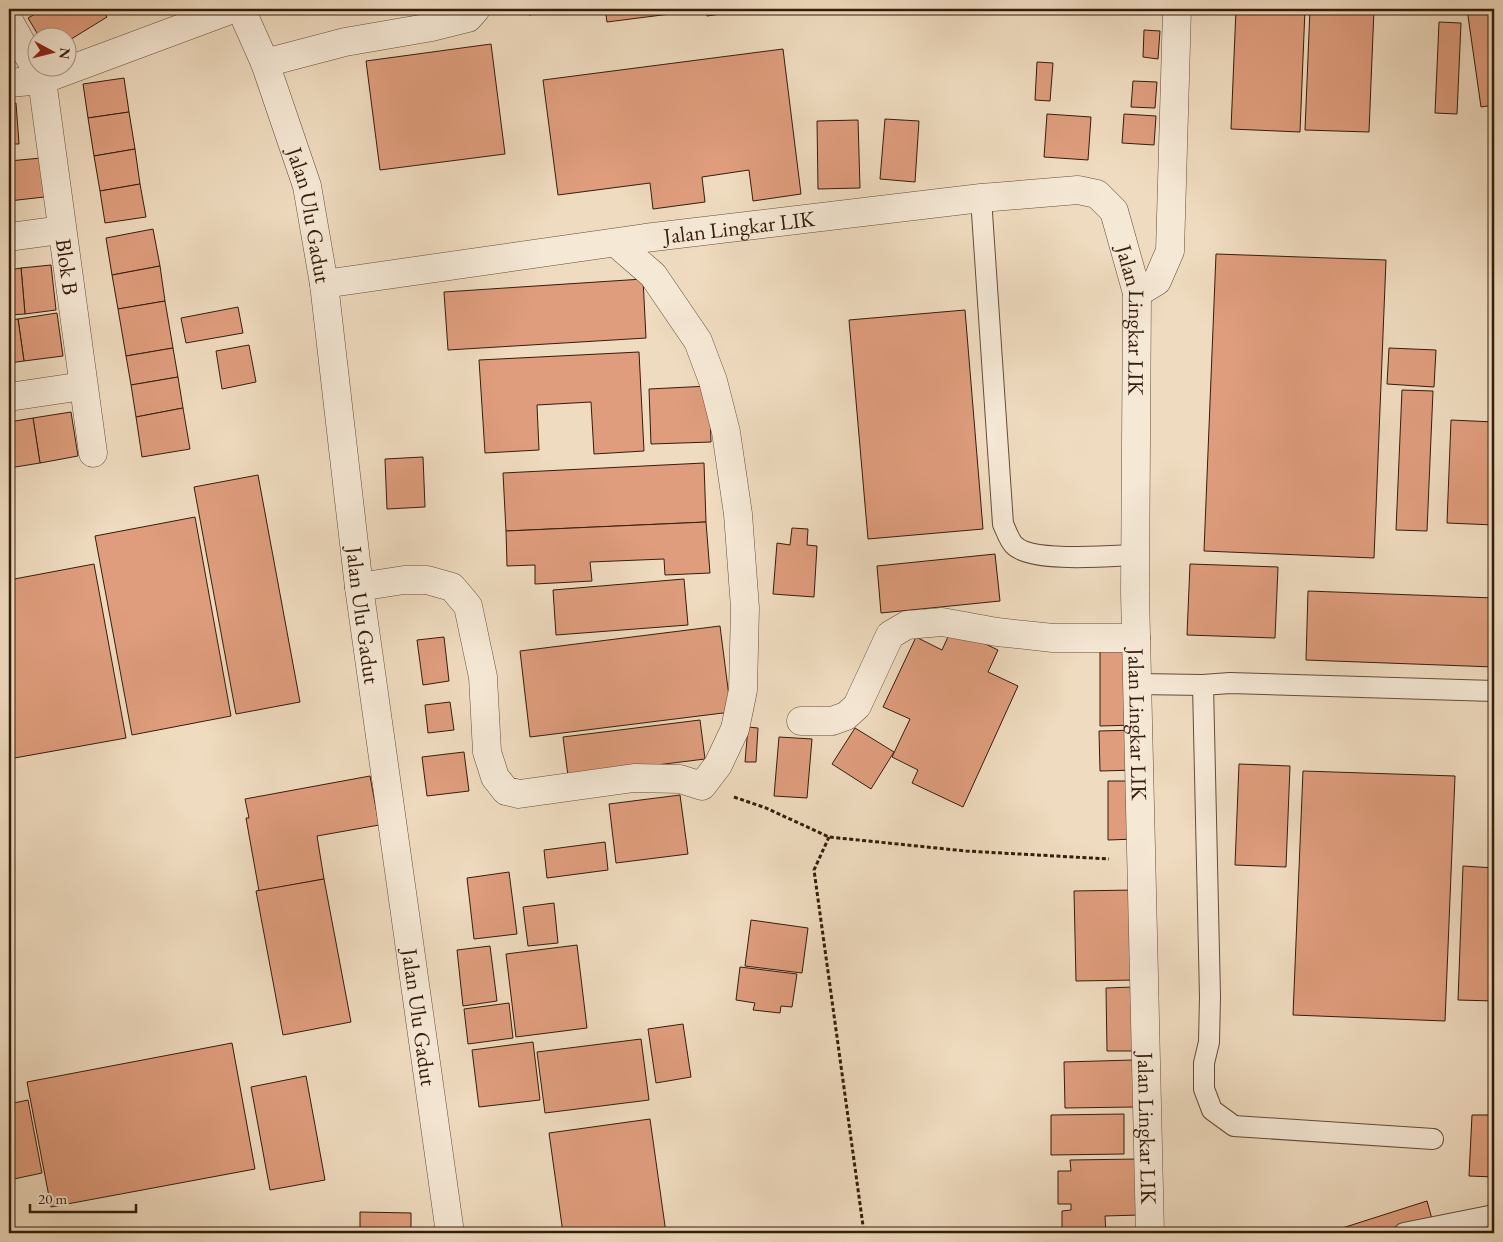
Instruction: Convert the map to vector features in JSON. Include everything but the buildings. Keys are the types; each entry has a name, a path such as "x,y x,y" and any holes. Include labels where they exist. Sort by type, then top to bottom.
{"street":[{"path":"9,83 42,80 232,9"},
{"name":"Jalan Ulu Gadut","path":"241,9 265,62 307,186 324,284 359,587 450,1233"},
{"path":"265,62 344,42 432,27 468,18 476,9"},
{"path":"1137,293 1157,281 1170,251 1177,9"},
{"path":"9,21 42,80"},
{"name":"Blok B","path":"42,80 93,454"},
{"name":"Jalan Lingkar LIK","path":"324,284 616,242 981,198 1078,190 1097,194 1114,211 1137,293 1136,638 1150,1233"},
{"path":"9,237 61,230"},
{"path":"359,587 404,580 427,580 452,587 468,606 483,677 487,752 495,778 506,791 519,794 634,778 680,779 702,786 718,765 735,729 743,690 744,599 738,514 726,432 713,381 698,341 653,275 616,242"},
{"path":"9,397 83,386"},
{"path":"801,721 832,721 846,716 857,706 890,635 907,625 942,622 997,632 1053,638 1136,638"}],"lane":[{"path":"981,198 1003,524 1014,545 1035,554 1086,558 1135,554"},
{"path":"1138,684 1203,686 1230,683 1494,691"},
{"path":"1203,686 1210,997 1209,1042 1204,1062 1204,1089 1212,1110 1234,1126 1433,1139"},
{"path":"1404,1233 1494,1215"}],"path":[{"path":"702,786 766,808 829,837 966,851 1140,860"},
{"path":"829,837 814,870 864,1233"}]}
